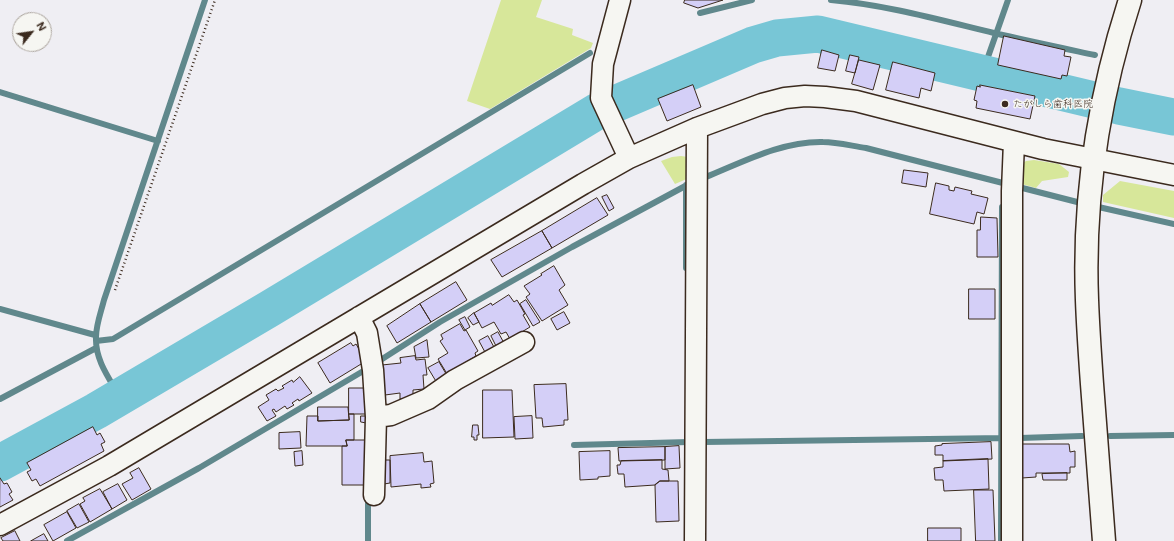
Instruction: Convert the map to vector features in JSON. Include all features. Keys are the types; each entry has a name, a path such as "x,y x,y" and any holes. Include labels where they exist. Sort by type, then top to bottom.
{"street":[{"path":"620,0 603,64 601,98 629,158"},
{"path":"1104,541 1087,300 1090,205 1094,159 1101,115 1116,44 1130,0"},
{"path":"0,524 110,466 569,192 629,158 697,128 762,104 785,98 805,96 856,101 1014,142 1174,175"},
{"path":"695,541 697,128"},
{"path":"1012,541 1012,186 1014,142"},
{"path":"359,317 367,333 372,364 376,417 374,495"},
{"path":"376,417 391,415 428,399 455,380 524,342"}],"path":[{"path":"115,290 215,0"}],"green space":[{"path":"501,0 542,0 536,17 573,29 572,35 593,43 591,48 490,109 467,101"},
{"path":"672,157 688,157 689,178 675,184 661,161"},
{"path":"1034,160 1059,164 1069,172 1068,177 1042,181 1036,188 1018,183 1020,165 1026,161"},
{"path":"1120,181 1174,191 1174,218 1103,202 1103,195"}],"building":[{"path":"685,0 723,0 698,8 684,3"},
{"path":"1004,36 1065,50 1064,56 1071,57 1067,76 1062,75 1061,79 998,65"},
{"path":"822,50 839,55 835,71 818,68"},
{"path":"850,55 859,57 855,73 846,71"},
{"path":"859,60 880,65 873,90 852,84"},
{"path":"893,62 935,73 931,91 921,88 919,98 886,90"},
{"path":"693,85 701,107 667,121 658,99"},
{"name":"たがしら歯科医院","path":"980,85 1035,96 1030,119 976,108 977,101 974,100 977,86 980,87"},
{"path":"904,170 928,173 926,187 902,183"},
{"path":"936,183 949,186 949,190 954,191 955,187 972,191 971,194 988,198 984,214 977,212 974,224 930,214"},
{"path":"607,195 614,208 609,211 602,197"},
{"path":"597,198 608,215 552,248 542,231"},
{"path":"981,217 997,218 998,257 977,257 977,230 980,230"},
{"path":"542,231 552,248 502,277 491,260"},
{"path":"554,266 565,285 559,290 568,305 542,321 526,297 530,294 524,286"},
{"path":"456,282 467,300 431,322 420,304"},
{"path":"969,289 995,289 995,319 969,319"},
{"path":"509,295 514,302 517,300 530,327 510,339 506,332 501,334 494,322 482,328 474,313"},
{"path":"526,300 540,322 533,326 520,304"},
{"path":"420,304 431,322 397,343 387,326"},
{"path":"564,312 570,323 557,330 551,319"},
{"path":"474,313 479,322 473,325 468,318"},
{"path":"465,317 470,327 465,330 459,320"},
{"path":"460,324 464,331 466,330 478,351 475,353 476,356 461,365 463,369 449,377 438,359 448,353 440,341 443,339 441,335"},
{"path":"498,332 504,343 496,346 491,336"},
{"path":"488,336 495,349 486,354 479,341"},
{"path":"427,340 429,357 416,358 414,347"},
{"path":"351,343 353,346 356,344 366,361 330,383 318,363"},
{"path":"415,356 416,360 425,359 427,375 423,375 424,389 413,390 413,398 400,399 400,393 385,395 382,365 401,363 400,358"},
{"path":"439,362 448,377 437,383 428,368"},
{"path":"300,377 312,393 299,401 298,399 292,403 294,405 287,409 285,406 276,412 274,409 272,410 276,416 267,421 258,407 269,400 266,395 276,389 278,391 284,388 282,386 292,380 293,382"},
{"path":"566,384 568,420 564,420 564,425 543,427 542,418 536,418 534,385"},
{"path":"349,388 368,388 368,414 349,414"},
{"path":"483,390 512,390 514,437 483,438"},
{"path":"318,407 348,407 349,420 318,421"},
{"path":"349,414 354,414 354,440 346,440 347,446 306,446 307,416 318,416 318,421 349,420"},
{"path":"361,416 366,416 366,423 361,422"},
{"path":"532,416 533,438 515,439 514,417"},
{"path":"473,425 478,425 479,435 477,435 477,440 474,440 474,437 472,437"},
{"path":"93,427 97,435 100,433 105,442 101,444 104,451 40,486 36,479 32,481 27,472 31,470 27,463"},
{"path":"300,432 301,448 279,449 279,433"},
{"path":"346,440 366,440 366,485 342,485 342,446 347,446"},
{"path":"991,442 992,459 943,461 943,455 935,455 935,446 942,444"},
{"path":"1022,444 1069,444 1070,452 1075,451 1075,467 1070,467 1070,473 1036,473 1036,477 1022,478"},
{"path":"679,446 680,468 665,469 665,447"},
{"path":"665,447 665,460 619,461 618,448"},
{"path":"302,451 303,465 295,466 294,452"},
{"path":"610,451 610,476 598,477 598,479 580,480 579,452"},
{"path":"423,453 424,462 432,461 434,483 430,484 431,487 421,488 421,484 391,487 390,456"},
{"path":"988,459 989,489 944,491 943,480 935,480 934,468 943,467 943,461"},
{"path":"384,460 390,460 390,483 384,484"},
{"path":"662,460 662,469 668,470 669,481 660,481 655,485 625,487 624,474 618,474 617,465 620,465 621,461"},
{"path":"139,468 151,489 132,500 122,484 133,478 130,473"},
{"path":"1067,473 1067,480 1043,480 1042,474"},
{"path":"0,478 4,484 7,483 12,492 9,494 13,500 0,507"},
{"path":"660,481 678,481 679,521 656,522 655,485"},
{"path":"118,484 127,500 112,509 103,492"},
{"path":"100,489 112,509 90,522 80,504 85,501 83,498"},
{"path":"974,490 993,490 995,541 976,541"},
{"path":"79,504 89,522 77,528 67,511"},
{"path":"67,512 76,528 53,541 44,525"},
{"path":"928,528 961,528 961,541 928,541"},
{"path":"15,531 20,541 3,541 1,538"},
{"path":"44,534 48,541 31,541"}],"waterway":[{"path":"120,397 100,361 96,345 96,332 104,300 205,0"},
{"path":"700,13 752,0"},
{"path":"831,0 893,9 1095,55"},
{"path":"982,74 1008,0"},
{"path":"0,463 96,411 269,309 596,112 753,45 777,38 818,34 1119,106 1174,117"},
{"path":"96,341 113,339 590,53"},
{"path":"0,92 158,141"},
{"path":"612,95 616,102"},
{"path":"706,177 748,159 778,149 793,145 828,142 866,148 1085,204"},
{"path":"67,541 199,468 365,370 440,322 572,247 689,184"},
{"path":"686,185 686,268"},
{"path":"1094,206 1174,224"},
{"path":"1001,541 1002,207"},
{"path":"0,309 95,335"},
{"path":"0,399 96,348"},
{"path":"1110,436 1174,435"},
{"path":"1020,438 1082,436"},
{"path":"704,442 1004,438"},
{"path":"574,445 689,442"},
{"path":"368,504 368,541"}],"place":[{"name":"たがしら歯科医院","path":"1005,104"}]}
